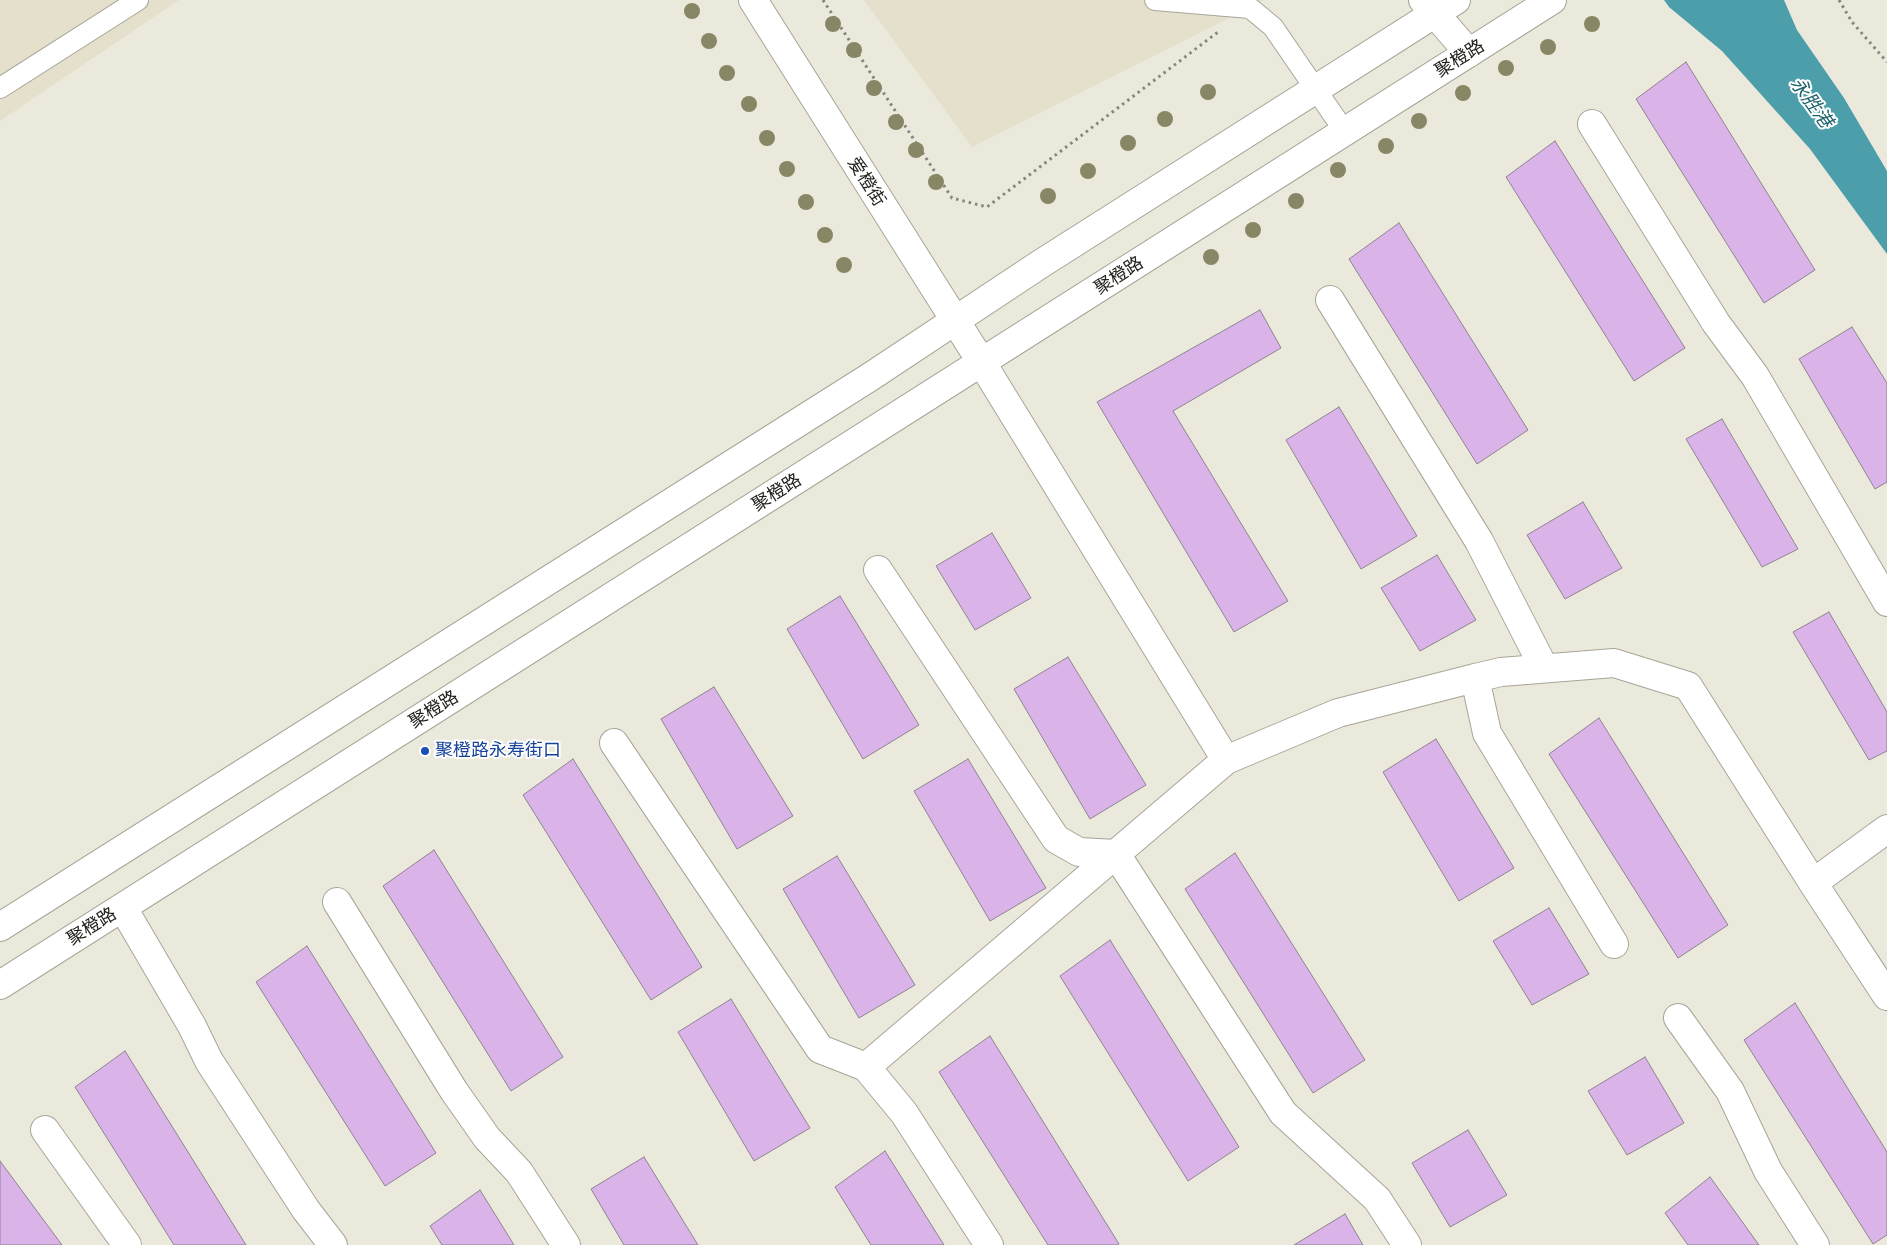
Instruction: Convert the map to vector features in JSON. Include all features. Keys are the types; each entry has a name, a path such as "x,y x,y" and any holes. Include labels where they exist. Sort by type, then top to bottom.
{"street":[{"name":"爱橙街","path":"753,0 982,363 1226,760"},
{"name":"聚橙路","path":"0,985 1552,0"},
{"path":"0,927 870,377 1316,89 1438,5 1469,53"},
{"path":"1592,124 1716,323 1755,376 1887,602"},
{"path":"1330,300 1480,541 1544,668"},
{"path":"878,570 1056,839 1079,852 1116,854"},
{"path":"866,1068 1226,760 1338,713 1475,678 1501,672 1614,663 1688,686 1887,996"},
{"path":"1475,678 1487,734 1614,944"},
{"path":"614,743 820,1049 866,1068 904,1113 989,1245"},
{"path":"1813,883 1887,829"},
{"path":"1116,854 1283,1113 1377,1199 1407,1245"},
{"path":"337,902 454,1091 487,1138 519,1172 566,1245"},
{"path":"123,908 192,1026 209,1061 306,1210 333,1245"},
{"path":"1678,1018 1730,1091 1768,1171 1815,1245"},
{"path":"45,1130 127,1245"}],"lane":[{"path":"0,88 138,0"},
{"path":"1155,0 1250,8 1274,27 1346,132"}],"path":[{"path":"823,0 952,198 987,207 1250,8"},
{"path":"1839,0 1852,22 1887,62"}],"shaded area":[{"path":"0,0 179,0 0,121"},
{"path":"864,0 1265,0 972,147"}],"water":[{"name":"永胜港","path":"1664,0 1784,0 1797,30 1844,98 1887,171 1887,254 1810,149 1722,51 1669,7"}],"building":[{"path":"1686,62 1815,270 1764,303 1636,99"},
{"path":"1555,141 1685,348 1634,381 1506,177"},
{"path":"1399,223 1528,430 1477,464 1349,259"},
{"path":"1260,310 1281,348 1173,411 1288,601 1234,632 1097,402"},
{"path":"1852,327 1887,383 1887,482 1875,489 1799,359"},
{"path":"1339,407 1417,536 1361,569 1286,440"},
{"path":"1722,419 1798,549 1762,567 1686,439"},
{"path":"1583,502 1622,568 1565,599 1527,535"},
{"path":"992,533 1031,598 975,630 936,566"},
{"path":"1437,555 1476,620 1420,651 1381,588"},
{"path":"840,596 919,725 863,759 787,629"},
{"path":"1829,612 1887,712 1887,751 1869,760 1793,632"},
{"path":"1068,657 1146,785 1090,819 1014,689"},
{"path":"714,687 793,816 737,849 661,719"},
{"path":"1599,718 1728,925 1678,958 1549,754"},
{"path":"1436,739 1514,868 1459,901 1383,772"},
{"path":"573,759 702,967 651,1000 523,795"},
{"path":"968,759 1046,888 990,921 914,791"},
{"path":"434,850 563,1057 511,1091 383,886"},
{"path":"1235,853 1365,1060 1313,1093 1185,889"},
{"path":"837,856 915,985 859,1018 783,889"},
{"path":"1549,908 1589,974 1532,1005 1493,941"},
{"path":"1110,940 1239,1147 1188,1181 1060,976"},
{"path":"307,946 436,1153 385,1186 256,982"},
{"path":"731,999 810,1128 754,1161 678,1032"},
{"path":"1795,1003 1887,1152 1887,1235 1873,1244 1744,1040"},
{"path":"990,1036 1119,1244 1048,1245 939,1072"},
{"path":"125,1051 246,1245 174,1245 75,1087"},
{"path":"1645,1057 1684,1123 1627,1155 1588,1091"},
{"path":"1468,1130 1507,1195 1450,1227 1412,1163"},
{"path":"885,1151 944,1245 871,1245 835,1187"},
{"path":"644,1157 698,1245 624,1245 591,1189"},
{"path":"0,1161 62,1245 0,1245"},
{"path":"1710,1177 1759,1245 1688,1245 1665,1213"},
{"path":"480,1190 514,1245 442,1245 430,1226"},
{"path":"1345,1214 1363,1245 1294,1245"}],"place":[{"name":"聚橙路永寿街口","path":"425,751"}]}
